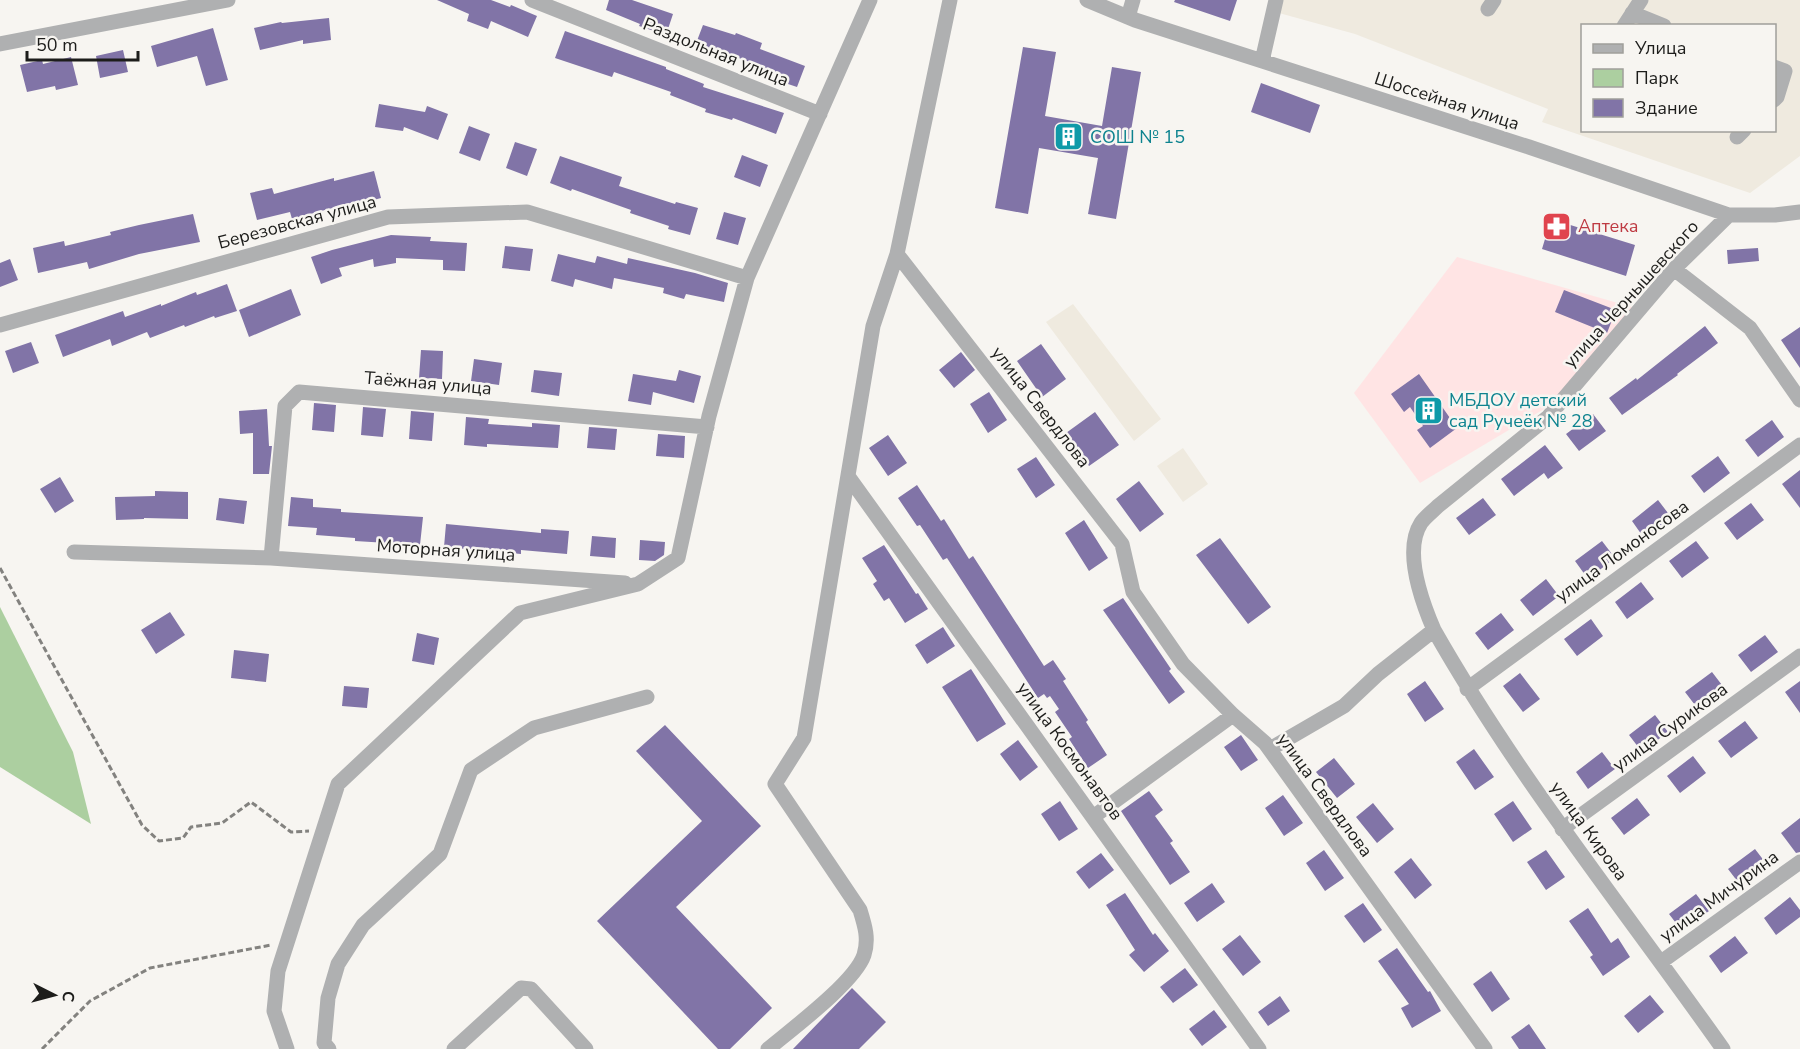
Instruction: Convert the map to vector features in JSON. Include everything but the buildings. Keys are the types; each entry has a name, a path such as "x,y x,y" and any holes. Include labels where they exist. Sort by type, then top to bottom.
{"street":[{"path":"0,44 228,0"},
{"name":"Раздольная улица","path":"532,0 820,114"},
{"path":"288,1049 274,1011 278,971 338,784 520,613 638,584 678,558 706,427 747,278 870,0"},
{"path":"768,1049 851,977 864,956 867,934 860,910 774,784 804,738 873,326 897,254 950,0"},
{"name":"Шоссейная улица","path":"1087,0 1128,17 1729,215 1775,215 1800,212"},
{"path":"1128,17 1134,0"},
{"path":"1262,61 1276,0"},
{"path":"1641,0 1628,19 1654,24"},
{"path":"1776,68 1785,71 1776,99"},
{"name":"Березовская улица","path":"0,324 388,217 527,212 747,278"},
{"name":"улица Чернышевского","path":"1434,630 1425,609 1414,566 1413,544 1421,523 1438,506 1548,417 1674,269 1729,215"},
{"name":"улица Свердлова","path":"897,254 1122,544 1133,592 1183,664 1270,749 1485,1049"},
{"path":"1674,269 1750,328 1800,400"},
{"name":"Таёжная улица","path":"271,558 285,406 299,392 706,427"},
{"name":"улица Ломоносова","path":"1467,689 1800,444"},
{"name":"улица Космонавтов","path":"848,476 1259,1049"},
{"name":"Моторная улица","path":"74,552 271,558 638,584"},
{"path":"1270,749 1344,706 1378,674 1434,630"},
{"name":"улица Кирова","path":"1434,630 1467,689 1562,829 1723,1049"},
{"name":"улица Сурикова","path":"1562,829 1800,656"},
{"path":"329,1049 324,1042 328,998 338,964 363,925 440,854 471,770 534,728 647,697"},
{"path":"1093,817 1233,714"},
{"name":"улица Мичурина","path":"1661,962 1800,862"},
{"path":"454,1049 521,988 531,989 585,1049"}],"path":[{"path":"0,568 142,825 159,841 183,838 191,827 222,823 251,802 291,832 323,830"},
{"path":"42,1049 90,1001 150,968 287,942"}],"shaded area":[{"path":"1283,0 1800,0 1800,156 1750,193 1542,122 1548,109 1355,34 1279,13"},
{"path":"1457,257 1632,307 1549,406 1420,483 1354,393"},
{"path":"1073,304 1161,419 1134,441 1046,322"},
{"path":"1183,448 1208,484 1183,502 1157,466"}],"green space":[{"path":"0,607 73,752 91,824 0,767"}],"place":[{"name":"СОШ № 15","path":"1069,137"},
{"name":"Аптека","path":"1557,226"},
{"name":"МБДОУ детский сад Ручеёк № 28","path":"1428,410"}]}
